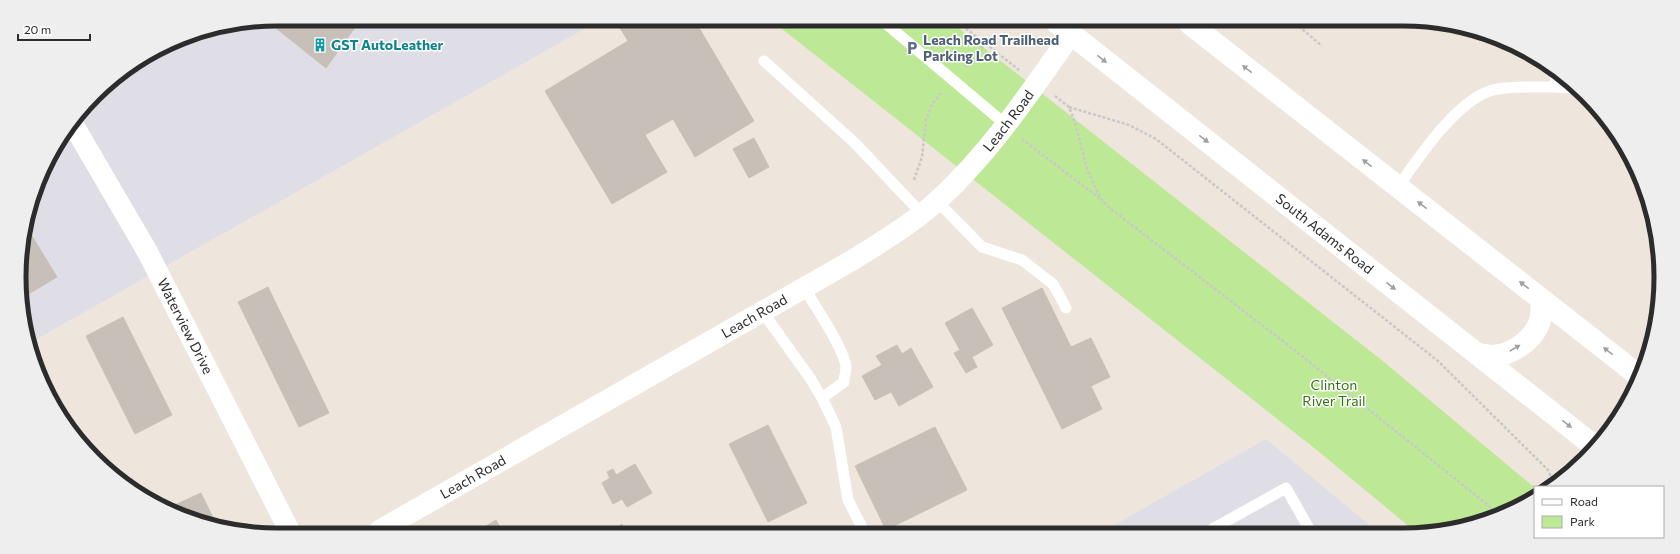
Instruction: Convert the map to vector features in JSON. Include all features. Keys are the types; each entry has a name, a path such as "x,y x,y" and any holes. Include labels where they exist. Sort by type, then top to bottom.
{"main road":[{"path":"1193,26 1635,373"},
{"name":"South Adams Road","path":"1064,28 1591,443"},
{"path":"1477,354 1493,356 1507,353 1519,347 1530,337 1538,325 1542,312 1541,299"}],"street":[{"name":"Leach Road","path":"384,528 889,238 930,207 976,163 1005,124 1064,28"},
{"name":"Waterview Drive","path":"75,128 147,251 288,528"}],"lane":[{"path":"889,26 1005,124"},
{"path":"764,61 855,143 903,194 930,207 982,247 1022,260 1053,284 1066,308"},
{"path":"1555,87 1556,78"},
{"path":"1398,186 1427,147 1460,110 1476,97 1496,89 1568,88"},
{"path":"804,288 837,342 844,357 846,369 844,382 822,398"},
{"path":"762,312 810,378 822,398 836,427 848,500 862,528"},
{"path":"1214,528 1286,488 1309,528"}],"path":[{"path":"963,26 1017,69"},
{"path":"1298,26 1322,46"},
{"path":"903,194 914,181 919,167 922,157 926,120 932,104 985,44"},
{"path":"1054,96 1069,107 1129,125 1156,139 1438,362 1548,470 1552,479"},
{"path":"1069,107 1075,122 1087,169 1100,198"},
{"path":"1005,124 1100,198 1111,209 1288,345 1495,511"}],"shaded area":[{"path":"277,26 589,26 35,340 28,310 26,277 28,244 39,196 45,181 68,138 88,112 124,78 151,60 196,39 244,28"},
{"path":"1266,439 1373,528 1109,528"}],"green space":[{"name":"Clinton River Trail","path":"778,26 956,26 1384,362 1534,487 1534,491 1514,502 1484,515 1436,526 1410,528 1318,451"}],"building":[{"name":"GST AutoLeather","path":"274,26 356,26 326,68"},
{"path":"619,26 698,26 754,121 695,157 673,119 645,135 667,172 612,204 545,91 628,41"},
{"path":"754,138 769,167 749,178 733,149"},
{"path":"30,233 57,277 27,295 26,277"},
{"path":"268,287 329,413 299,427 238,302"},
{"path":"1042,288 1071,347 1091,338 1110,377 1091,386 1102,409 1062,429 1002,308"},
{"path":"972,308 993,345 972,357 977,367 966,373 954,353 960,350 945,323"},
{"path":"123,317 172,415 135,434 86,336"},
{"path":"897,345 902,354 911,348 933,387 899,406 891,392 875,400 862,376 882,365 876,356"},
{"path":"768,425 807,503 768,522 729,444"},
{"path":"935,427 967,490 890,528 885,528 855,466"},
{"path":"635,464 652,493 627,507 622,499 613,504 602,483 610,478 607,472 613,469 616,475"},
{"path":"132,478 135,484 129,480"},
{"path":"201,493 214,519 196,515 175,505"},
{"path":"496,520 500,528 483,528"},
{"path":"622,524 624,528 615,528"}],"place":[{"name":"GST AutoLeather","path":"320,45"},
{"name":"Leach Road Trailhead Parking Lot","path":"912,48"}]}
